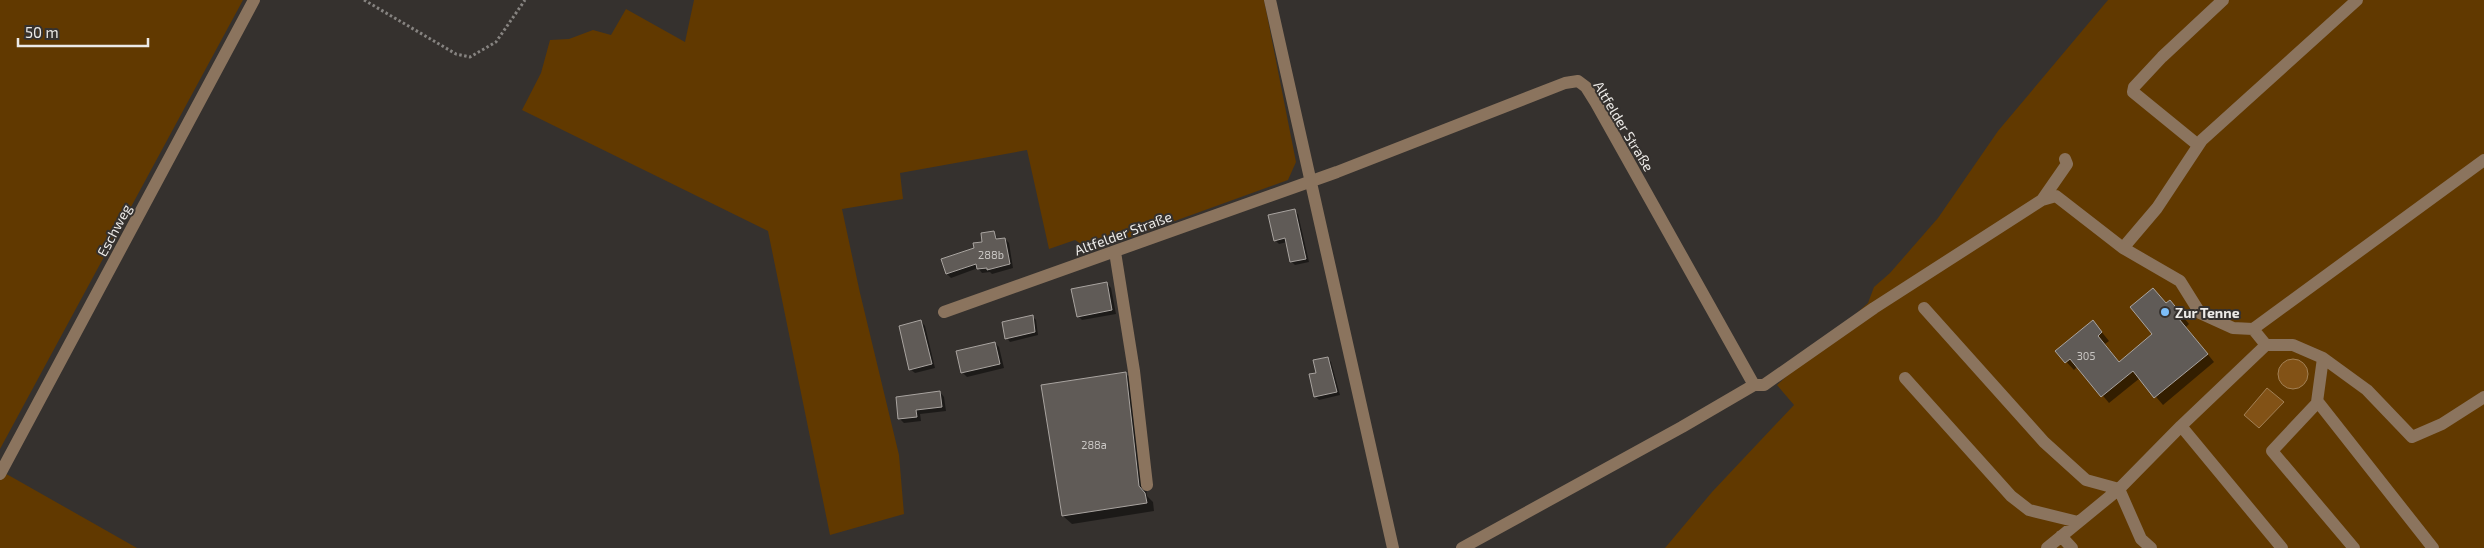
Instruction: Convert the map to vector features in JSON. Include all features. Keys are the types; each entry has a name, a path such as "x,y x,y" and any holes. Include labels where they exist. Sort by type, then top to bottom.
{"street":[{"name":"Eschweg","path":"0,474 254,0"},
{"path":"1270,0 1393,548"},
{"path":"2198,145 2133,92 2134,87 2162,57 2223,0"},
{"path":"2123,248 2157,208 2198,145 2357,0"},
{"name":"Altfelder Straße","path":"944,312 1422,140 1565,83 1578,81 1586,87 1596,103 1754,384"},
{"path":"2042,200 2068,164 2065,159"},
{"path":"1462,548 1682,427 1754,384 1764,385 1874,308 2042,200 2056,196 2123,248 2180,281 2200,313 2233,328 2253,329 2484,160"},
{"path":"1115,252 1134,371 1148,485"},
{"path":"1924,308 2044,442 2086,480 2119,489"},
{"path":"2253,329 2266,345"},
{"path":"2047,548 2119,489 2181,426 2266,345 2293,345 2324,358 2367,390 2412,437 2442,424 2484,397"},
{"path":"2324,358 2317,402 2433,548"},
{"path":"1905,378 2011,496 2029,510 2078,522"},
{"path":"2318,402 2272,451 2354,548"},
{"path":"2181,426 2282,548"},
{"path":"2119,489 2141,539 2151,548"},
{"path":"2061,536 2072,548"}],"path":[{"path":"364,0 456,54 470,57 496,42 525,0"}],"shaded area":[{"path":"0,0 243,0 0,449"},
{"path":"694,0 1264,0 1296,162 1288,180 1092,251 1075,240 1049,249 1027,150 900,173 903,199 842,209 899,455 904,514 830,535 768,231 522,110 541,73 550,40 569,39 593,30 611,35 626,9 685,42"},
{"path":"2108,0 2484,0 2484,548 1665,548 1712,492 1794,405 1777,385 1868,303 1874,287 1890,273 1938,218 1998,131"},
{"path":"2293,359 2304,363 2308,374 2304,385 2293,389 2282,385 2278,374 2282,363"},
{"path":"2267,388 2284,402 2259,428 2244,415"},
{"path":"0,471 10,476 137,548 0,548"}],"building":[{"path":"1295,209 1306,259 1290,262 1285,238 1274,241 1268,215"},
{"path":"994,231 996,239 1005,238 1010,264 987,270 987,268 977,269 976,264 946,274 941,259 974,248 973,243 982,242 981,233"},
{"path":"1107,282 1112,310 1077,317 1071,289"},
{"path":"2153,288 2166,303 2170,300 2183,316 2179,319 2208,354 2154,398 2133,371 2101,397 2070,359 2065,363 2055,351 2093,320 2102,332 2098,336 2119,362 2152,334 2130,307"},
{"path":"1033,315 1035,332 1005,339 1002,322"},
{"path":"921,320 932,364 909,370 899,326"},
{"path":"995,342 1000,364 961,373 956,351"},
{"path":"1328,357 1337,392 1314,397 1309,374 1316,373 1313,360"},
{"path":"1126,372 1139,486 1145,493 1147,503 1062,516 1041,385"},
{"path":"940,391 942,407 916,410 917,417 898,419 896,397"}],"place":[{"name":"Zur Tenne","path":"2165,312"}]}
